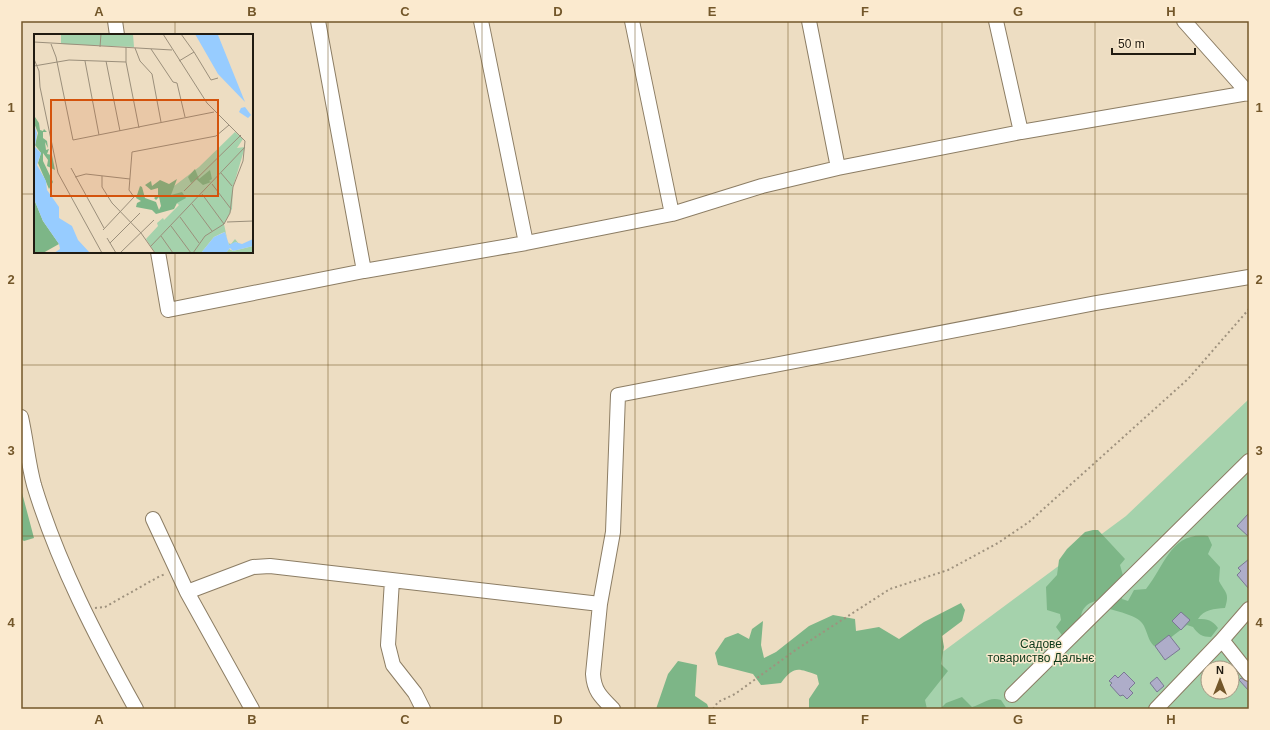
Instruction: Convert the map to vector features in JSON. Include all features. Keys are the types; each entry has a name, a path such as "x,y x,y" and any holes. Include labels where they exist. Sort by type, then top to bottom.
{"street":[{"path":"115,21 117,34"},
{"path":"318,21 364,271"},
{"path":"481,21 526,243"},
{"path":"632,21 672,214"},
{"path":"809,21 838,168"},
{"path":"996,21 1021,132"},
{"path":"1184,21 1248,93"},
{"path":"158,253 168,310 364,271 526,243 672,214 762,186 838,168 1021,132 1248,93"},
{"path":"613,709 600,696 594,685 600,604 612,532 618,395 1096,303 1249,277"},
{"path":"21,417 34,484 58,555 103,648 136,709"},
{"path":"1012,695 1249,461"},
{"path":"153,519 187,592 252,709"},
{"path":"187,592 253,567 270,566 600,604"},
{"path":"392,580 388,645 393,665 415,693 422,709"},
{"path":"1156,709 1222,640 1249,609"},
{"path":"1222,640 1249,674"}],"path":[{"path":"713,709 718,702 735,694 796,649 890,589 948,570 998,543 1029,522 1188,380 1249,309"},
{"path":"84,609 105,607 160,576 177,572"}],"green space":[{"name":"Садове товариство Дальнє","path":"1249,399 1249,709 867,708 1126,516"},
{"path":"21,489 34,538 24,541 21,539"},
{"path":"1098,530 1125,559 1120,565 1124,579 1122,599 1128,601 1134,590 1146,589 1170,552 1177,545 1185,539 1195,536 1208,536 1212,545 1208,554 1220,567 1219,581 1227,596 1225,608 1206,611 1198,619 1210,620 1218,628 1211,637 1200,635 1193,627 1187,625 1161,645 1154,646 1150,641 1144,626 1138,619 1107,608 1104,600 1100,600 1091,603 1082,611 1081,620 1064,638 1056,627 1061,620 1060,614 1047,610 1046,587 1057,575 1059,560 1067,549 1085,532"},
{"path":"961,603 965,610 962,621 942,636 944,647 941,664 948,671 925,700 927,709 809,709 809,699 819,684 817,675 796,670 785,677 781,683 761,685 753,674 718,665 715,653 725,638 738,633 749,639 752,629 763,621 761,645 764,658 776,652 809,626 833,615 855,619 856,631 879,627 899,639 924,622"},
{"path":"678,661 697,665 695,696 707,704 709,709 656,709 668,674"},
{"path":"962,697 972,707 993,699 1001,700 1007,709 940,709 946,703"}],"building":[{"path":"1249,513 1249,537 1237,526"},
{"path":"1249,559 1249,589 1237,575 1241,571 1238,568"},
{"path":"1181,612 1190,620 1181,630 1172,621"},
{"path":"1169,635 1180,649 1165,660 1155,646"},
{"path":"1124,672 1135,683 1129,689 1133,693 1127,699 1123,695 1120,696 1110,685 1112,683 1109,681 1115,675 1118,678"},
{"path":"1157,677 1164,686 1157,692 1150,683"},
{"path":"1241,678 1249,682 1249,691 1240,681"}]}
